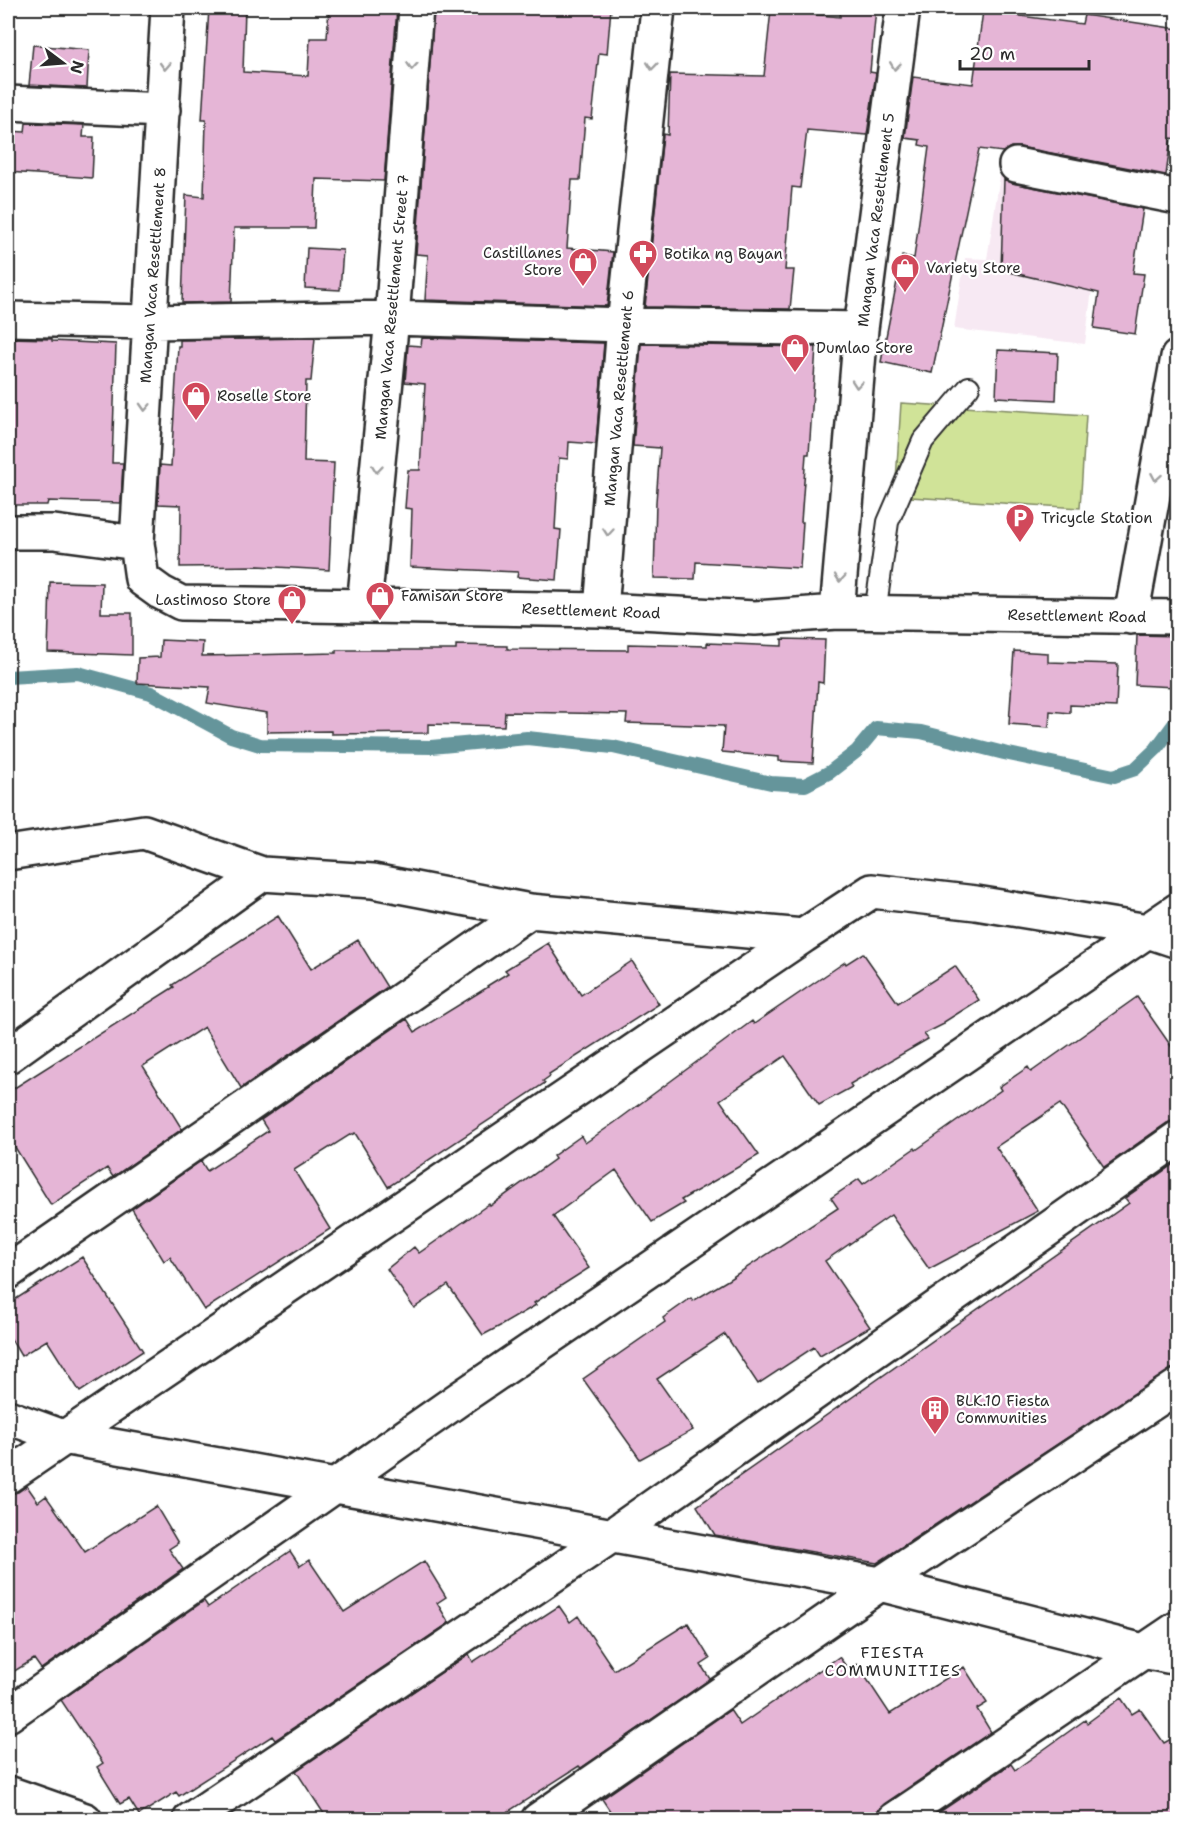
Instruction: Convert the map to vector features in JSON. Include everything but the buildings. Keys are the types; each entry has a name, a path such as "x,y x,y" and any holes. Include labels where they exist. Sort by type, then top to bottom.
{"street":[{"name":"Mangan Vaca Resettlement 8","path":"137,543 168,8"},
{"name":"Mangan Vaca Resettlement Street 7","path":"363,606 392,318 416,8"},
{"name":"Mangan Vaca Resettlement 6","path":"601,610 624,325 658,8"},
{"name":"Mangan Vaca Resettlement 5","path":"837,612 861,329 903,8"},
{"path":"8,103 163,110"},
{"path":"1016,165 1178,197"},
{"path":"8,319 149,322 392,318 861,329"},
{"path":"1131,617 1178,357"},
{"path":"8,532 54,532 137,543"},
{"name":"Resettlement Road","path":"137,543 142,579 181,603 601,610 755,618 837,612 1178,617"},
{"path":"8,853 144,832 262,874 373,881 530,911 803,936"},
{"path":"8,1056 262,874"},
{"path":"8,1476 872,891 975,903 1163,936"},
{"path":"8,1715 334,1486 1163,936 1178,910"},
{"path":"8,1272 530,911"},
{"path":"190,1820 611,1536 1178,1138"},
{"path":"538,1820 880,1584 1178,1386"},
{"path":"8,1417 63,1437 880,1584 1178,1658"},
{"path":"894,1820 1178,1628"},
{"path":"8,1793 85,1820"}],"lane":[{"path":"875,613 888,522 923,441 969,387"}],"shaded area":[{"path":"1000,176 1071,187 1056,284 1092,289 1085,344 954,329 965,258 987,259"}],"green space":[{"path":"901,403 1086,415 1080,508 895,496"}],"waterway":[{"path":"8,677 78,673 151,693 231,736 260,745 431,747 527,738 613,747 771,783 805,785 830,772 857,751 876,728 921,732 1004,753 1114,776 1135,769 1156,749 1178,719"}],"place":[{"name":"Botika ng Bayan","path":"643,280"},
{"name":"Castillanes Store","path":"583,288"},
{"name":"Variety Store","path":"905,294"},
{"name":"Dumlao Store","path":"795,374"},
{"name":"Roselle Store","path":"196,422"},
{"name":"Tricycle Station","path":"1020,544"},
{"name":"Famisan Store","path":"380,622"},
{"name":"Lastimoso Store","path":"292,626"},
{"name":"BLK.10 Fiesta Communities","path":"935,1436"}],"district":[{"name":"FIESTA COMMUNITIES","path":"893,1661"}]}
